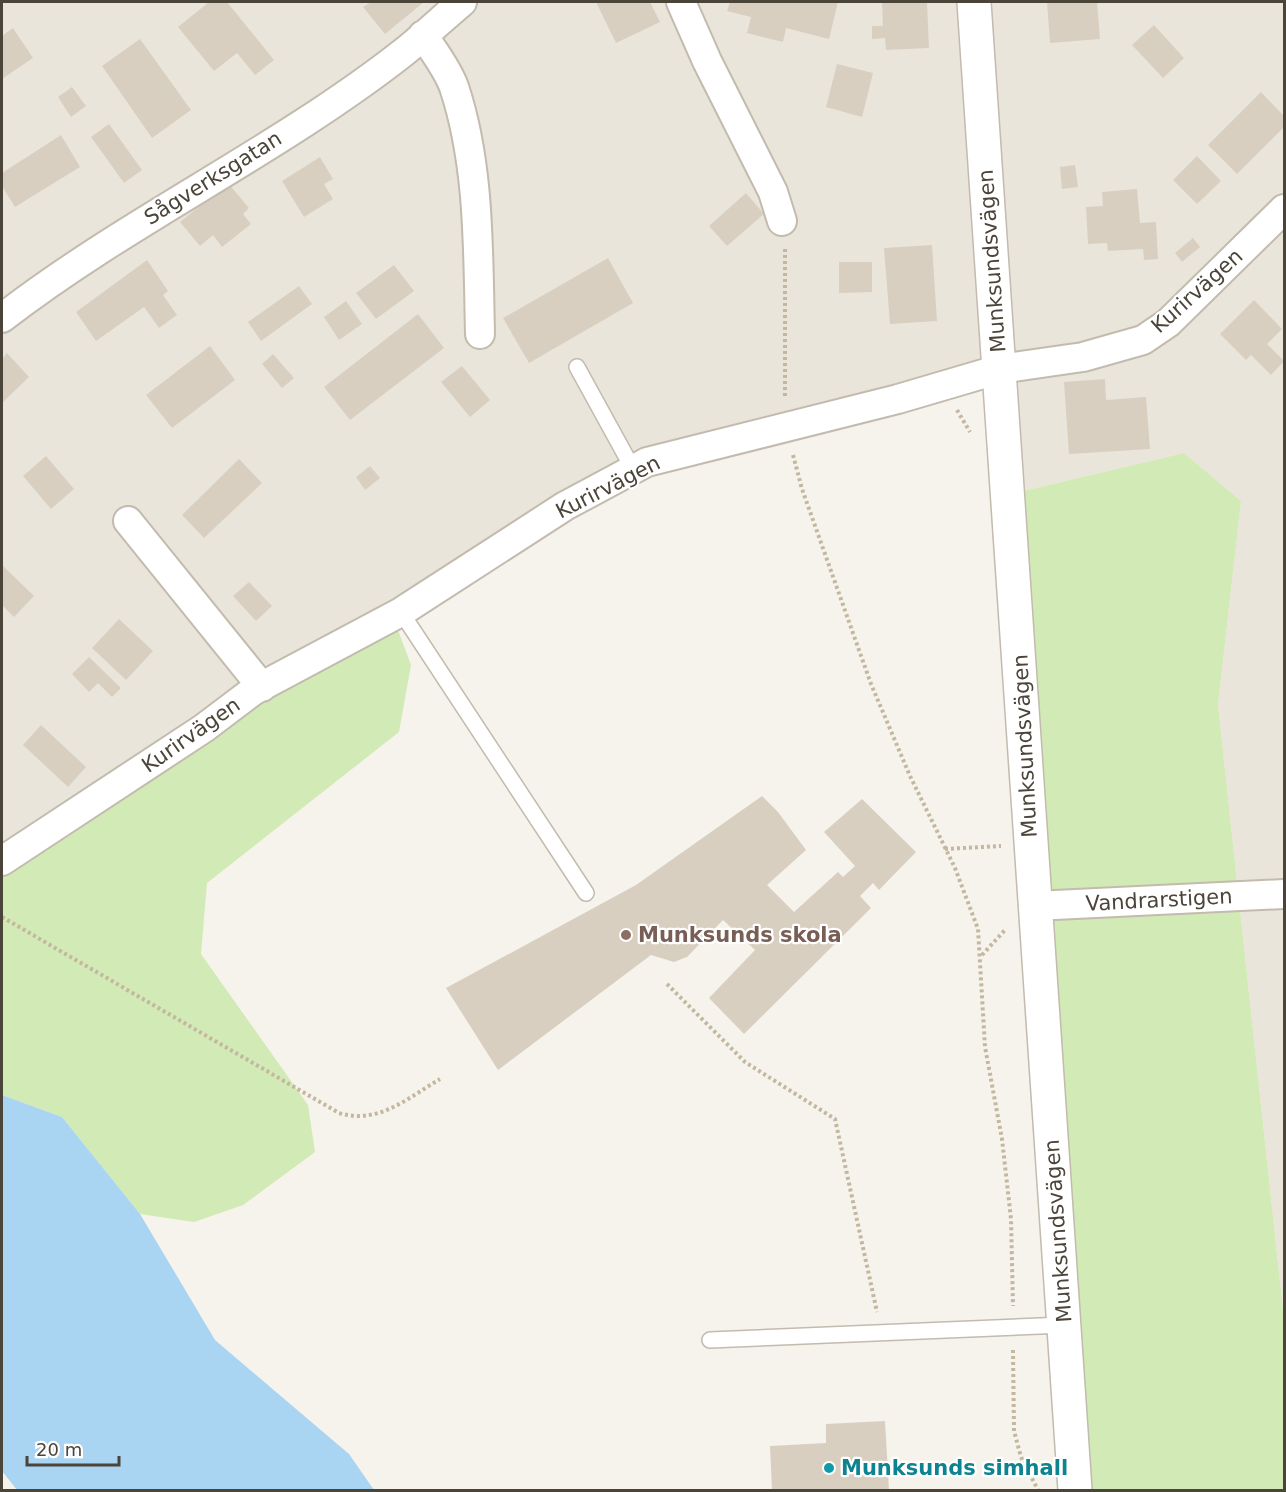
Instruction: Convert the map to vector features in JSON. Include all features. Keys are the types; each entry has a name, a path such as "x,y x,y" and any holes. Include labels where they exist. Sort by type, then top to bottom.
{"street":[{"name":"Sågverksgatan","path":"2,318 104,246 294,128 404,52 462,2"},
{"path":"681,2 706,61 772,192 782,221"},
{"name":"Munksundsvägen","path":"974,2 1075,1491"},
{"path":"423,35 453,86 467,143 474,185 480,334"},
{"name":"Kurirvägen","path":"2,861 112,790 262,687 401,612 565,506 633,469 647,462 898,399 1000,369 1083,357 1143,340 1168,323 1284,209"},
{"path":"129,521 262,687"},
{"name":"Vandrarstigen","path":"1034,906 1284,894"}],"lane":[{"path":"577,367 633,469"},
{"path":"401,612 586,893"},
{"path":"710,1340 1064,1325"}],"path":[{"path":"782,221 785,239 783,371 787,426 802,489 871,684 910,776 959,877 978,929 985,1047 1002,1139 1011,1219 1014,1431 1022,1456 1038,1491"},
{"path":"2,917 339,1113 353,1117 383,1113 440,1079"},
{"path":"667,984 745,1062 834,1119 882,1333"}],"shaded area":[{"path":"2,2 1284,2 1284,1319 1218,705 1241,501 1184,453 990,499 983,378 691,453 476,559 2,847"}],"green space":[{"path":"1184,453 1241,501 1218,705 1284,1319 1284,1490 1062,1490 990,499"},
{"path":"392,614 411,665 399,732 207,883 201,954 308,1105 315,1152 243,1205 194,1222 140,1214 62,1117 2,1095 2,847"}],"water":[{"path":"2,1095 62,1117 140,1214 215,1340 349,1454 374,1490 17,1490 2,1471"}],"building":[{"path":"209,2 227,2 274,60 255,75 237,53 214,71 178,27"},
{"path":"371,2 424,2 385,34 363,7"},
{"path":"596,2 650,2 660,22 616,43"},
{"path":"730,2 838,2 829,39 786,28 783,42 747,33 751,17 727,11"},
{"path":"882,2 927,2 929,48 886,50 885,38 872,39 872,26 883,26"},
{"path":"1047,2 1097,2 1100,39 1050,43"},
{"path":"1154,25 1184,58 1163,78 1132,45"},
{"path":"13,28 33,58 2,79 2,36"},
{"path":"140,39 191,110 152,138 102,66"},
{"path":"837,64 873,73 862,117 826,107"},
{"path":"72,87 86,106 71,117 58,97"},
{"path":"1261,92 1284,116 1284,127 1237,174 1208,145"},
{"path":"109,124 142,170 124,183 91,137"},
{"path":"61,135 80,167 15,207 2,186 2,173"},
{"path":"1197,156 1221,181 1197,204 1173,180"},
{"path":"320,157 333,179 324,184 333,199 304,217 282,181"},
{"path":"1075,165 1078,187 1062,189 1060,167"},
{"path":"228,183 249,208 243,214 251,224 222,247 213,235 200,246 180,222"},
{"path":"1137,189 1140,223 1156,222 1158,259 1144,260 1143,249 1108,251 1107,243 1088,244 1086,207 1103,206 1102,192"},
{"path":"746,193 764,214 727,246 709,226"},
{"path":"1193,238 1200,247 1182,262 1175,253"},
{"path":"932,245 937,321 890,324 884,248"},
{"path":"608,258 633,303 529,363 503,318"},
{"path":"147,260 168,291 163,295 177,315 159,328 144,307 96,341 76,312"},
{"path":"839,262 872,262 872,292 839,293"},
{"path":"394,265 414,291 376,319 356,293"},
{"path":"299,286 312,304 261,341 248,322"},
{"path":"1254,300 1282,329 1267,344 1284,361 1271,375 1251,355 1246,360 1220,334"},
{"path":"346,301 362,324 339,340 324,317"},
{"path":"418,314 444,348 350,420 324,387"},
{"path":"210,346 235,380 172,428 146,395"},
{"path":"7,353 29,377 2,403 2,359"},
{"path":"273,354 294,378 282,388 262,364"},
{"path":"462,366 490,400 470,417 441,382"},
{"path":"1105,379 1106,400 1146,397 1150,449 1069,454 1064,382"},
{"path":"46,456 74,489 51,509 23,476"},
{"path":"239,459 262,483 204,538 182,515"},
{"path":"370,466 380,478 365,490 356,477"},
{"path":"2,565 34,596 14,617 2,605"},
{"path":"249,582 272,606 256,621 233,596"},
{"path":"119,619 153,651 126,680 92,648"},
{"path":"89,657 121,688 112,697 98,683 89,692 72,674"},
{"path":"41,725 86,767 68,787 23,745"},
{"name":"Munksunds skola","path":"762,796 778,812 806,850 767,885 794,912 838,872 843,877 855,866 824,832 862,799 916,852 879,890 873,883 860,896 871,908 744,1034 709,998 755,950 723,920 687,957 674,962 651,955 498,1070 446,988 636,885"},
{"name":"Munksunds simhall","path":"885,1421 889,1490 772,1490 770,1446 826,1443 826,1424"}],"place":[{"name":"Munksunds skola","path":"626,935"},
{"name":"Munksunds simhall","path":"829,1468"}]}
